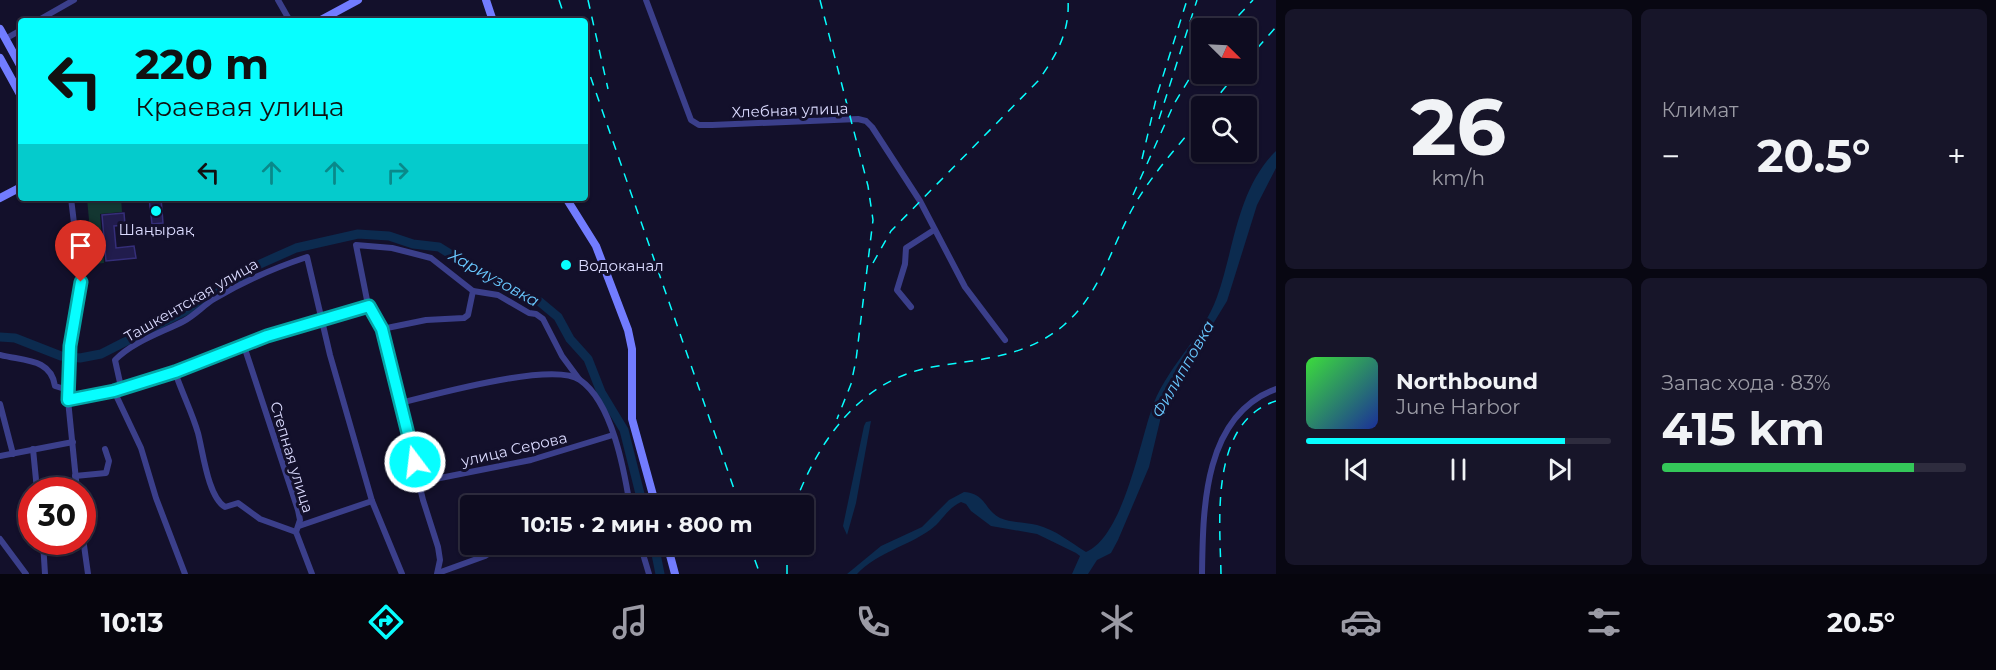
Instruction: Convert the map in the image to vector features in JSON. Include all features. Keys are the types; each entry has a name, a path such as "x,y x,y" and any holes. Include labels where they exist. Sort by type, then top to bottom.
{"street":[{"path":"42,18 74,0"},
{"path":"278,0 288,18"},
{"path":"325,18 358,0"},
{"path":"486,0 492,18"},
{"name":"Хлебная улица","path":"646,0 691,120 699,124 712,125 866,121 879,135 920,201 965,287 1005,340"},
{"path":"0,29 18,63"},
{"path":"5,39 18,32"},
{"path":"0,58 18,91"},
{"path":"0,198 18,189"},
{"path":"71,201 81,282 68,364 68,400 75,476 106,473 109,461 105,449"},
{"path":"568,201 596,246 628,330 632,349 632,419 653,495"},
{"path":"911,307 897,291 905,264 906,248 934,230"},
{"path":"487,555 438,573 438,547 382,329 369,306 356,245 392,248 431,258 473,291 498,295 543,319 562,356 601,407 613,435 627,495"},
{"name":"Ташкентская улица","path":"121,387 115,360 124,352 161,330 184,321 211,301 256,275 307,257 323,319"},
{"path":"382,329 426,320 465,318 468,315 473,291"},
{"path":"68,400 114,391 175,372 323,319 369,306"},
{"path":"323,319 330,355 372,501 402,574"},
{"name":"Степная улица","path":"244,346 298,510 297,529 312,574"},
{"path":"0,355 46,366 52,373 54,386 68,390"},
{"path":"175,372 198,433 210,482 221,505 225,507 238,503 260,519 297,529 372,501"},
{"path":"400,403 512,378 560,373 579,379"},
{"path":"1202,574 1205,498 1225,432 1255,400 1276,389"},
{"path":"114,391 141,448 156,498 184,574"},
{"path":"0,404 13,454"},
{"name":"улица Серова","path":"420,482 531,460 613,435"},
{"path":"0,456 73,442"},
{"path":"33,449 36,477"},
{"path":"0,539 26,574"},
{"path":"44,555 45,574"},
{"path":"85,555 88,574"},
{"path":"643,555 649,574"},
{"path":"670,555 674,570"}],"green space":[{"path":"87,201 121,201 122,212 100,214 104,263 93,264"}],"water":[{"name":"Филипповка","path":"1276,151 1276,168 1257,205 1227,301 1164,404 1149,467 1111,553 1097,560 1088,574 1072,574 1080,556 1076,553 1037,534 991,526 961,502 921,536 874,560 857,574 847,574 881,546 922,527 949,500 964,492 977,496 1000,518 1044,527 1086,552 1099,543 1110,529 1128,489 1157,396 1202,327 1217,297 1238,221 1253,183 1263,166"},
{"path":"871,421 856,503 847,535 843,526 864,426 866,422"}],"building":[{"name":"Шаңырақ","path":"149,201 161,201 163,223 152,224"},
{"path":"124,213 125,225 114,226 116,248 134,246 136,258 106,261 102,215"}],"waterway":[{"name":"Хариузовка","path":"0,337 15,338 61,356 80,358 101,354 209,299 258,265 296,248 358,234 389,236 413,244 439,247 500,285 540,302 558,317 570,339 588,359 601,392 624,430 640,495"},
{"name":"Хариузовка","path":"656,555 660,574"}],"railway":[{"path":"559,0 565,18"},
{"path":"588,0 608,89"},
{"path":"820,0 868,186 873,220 856,360 851,384 837,419"},
{"path":"873,263 891,231 1038,81 1051,62 1064,33 1068,0"},
{"path":"1142,159 1157,95 1187,0"},
{"path":"1159,119 1197,0"},
{"path":"1236,18 1253,0"},
{"path":"1257,49 1276,27"},
{"path":"588,70 736,495"},
{"path":"1133,195 1174,104 1191,76"},
{"path":"1218,96 1228,84"},
{"path":"799,495 829,437 845,417 883,385 906,374 932,367 1017,351 1049,336 1064,325 1077,312 1097,283 1142,193 1191,130"},
{"path":"1221,574 1220,502 1229,451 1239,429 1254,412 1276,401"},
{"path":"753,555 760,574"},
{"path":"787,555 787,574"}],"place":[{"name":"Шаңырақ","path":"156,211"},
{"name":"Водоканал","path":"566,265"}],"route":[{"path":"81,282 68,364 68,400 114,391 175,372 267,336 369,306 382,329 415,462"}]}
